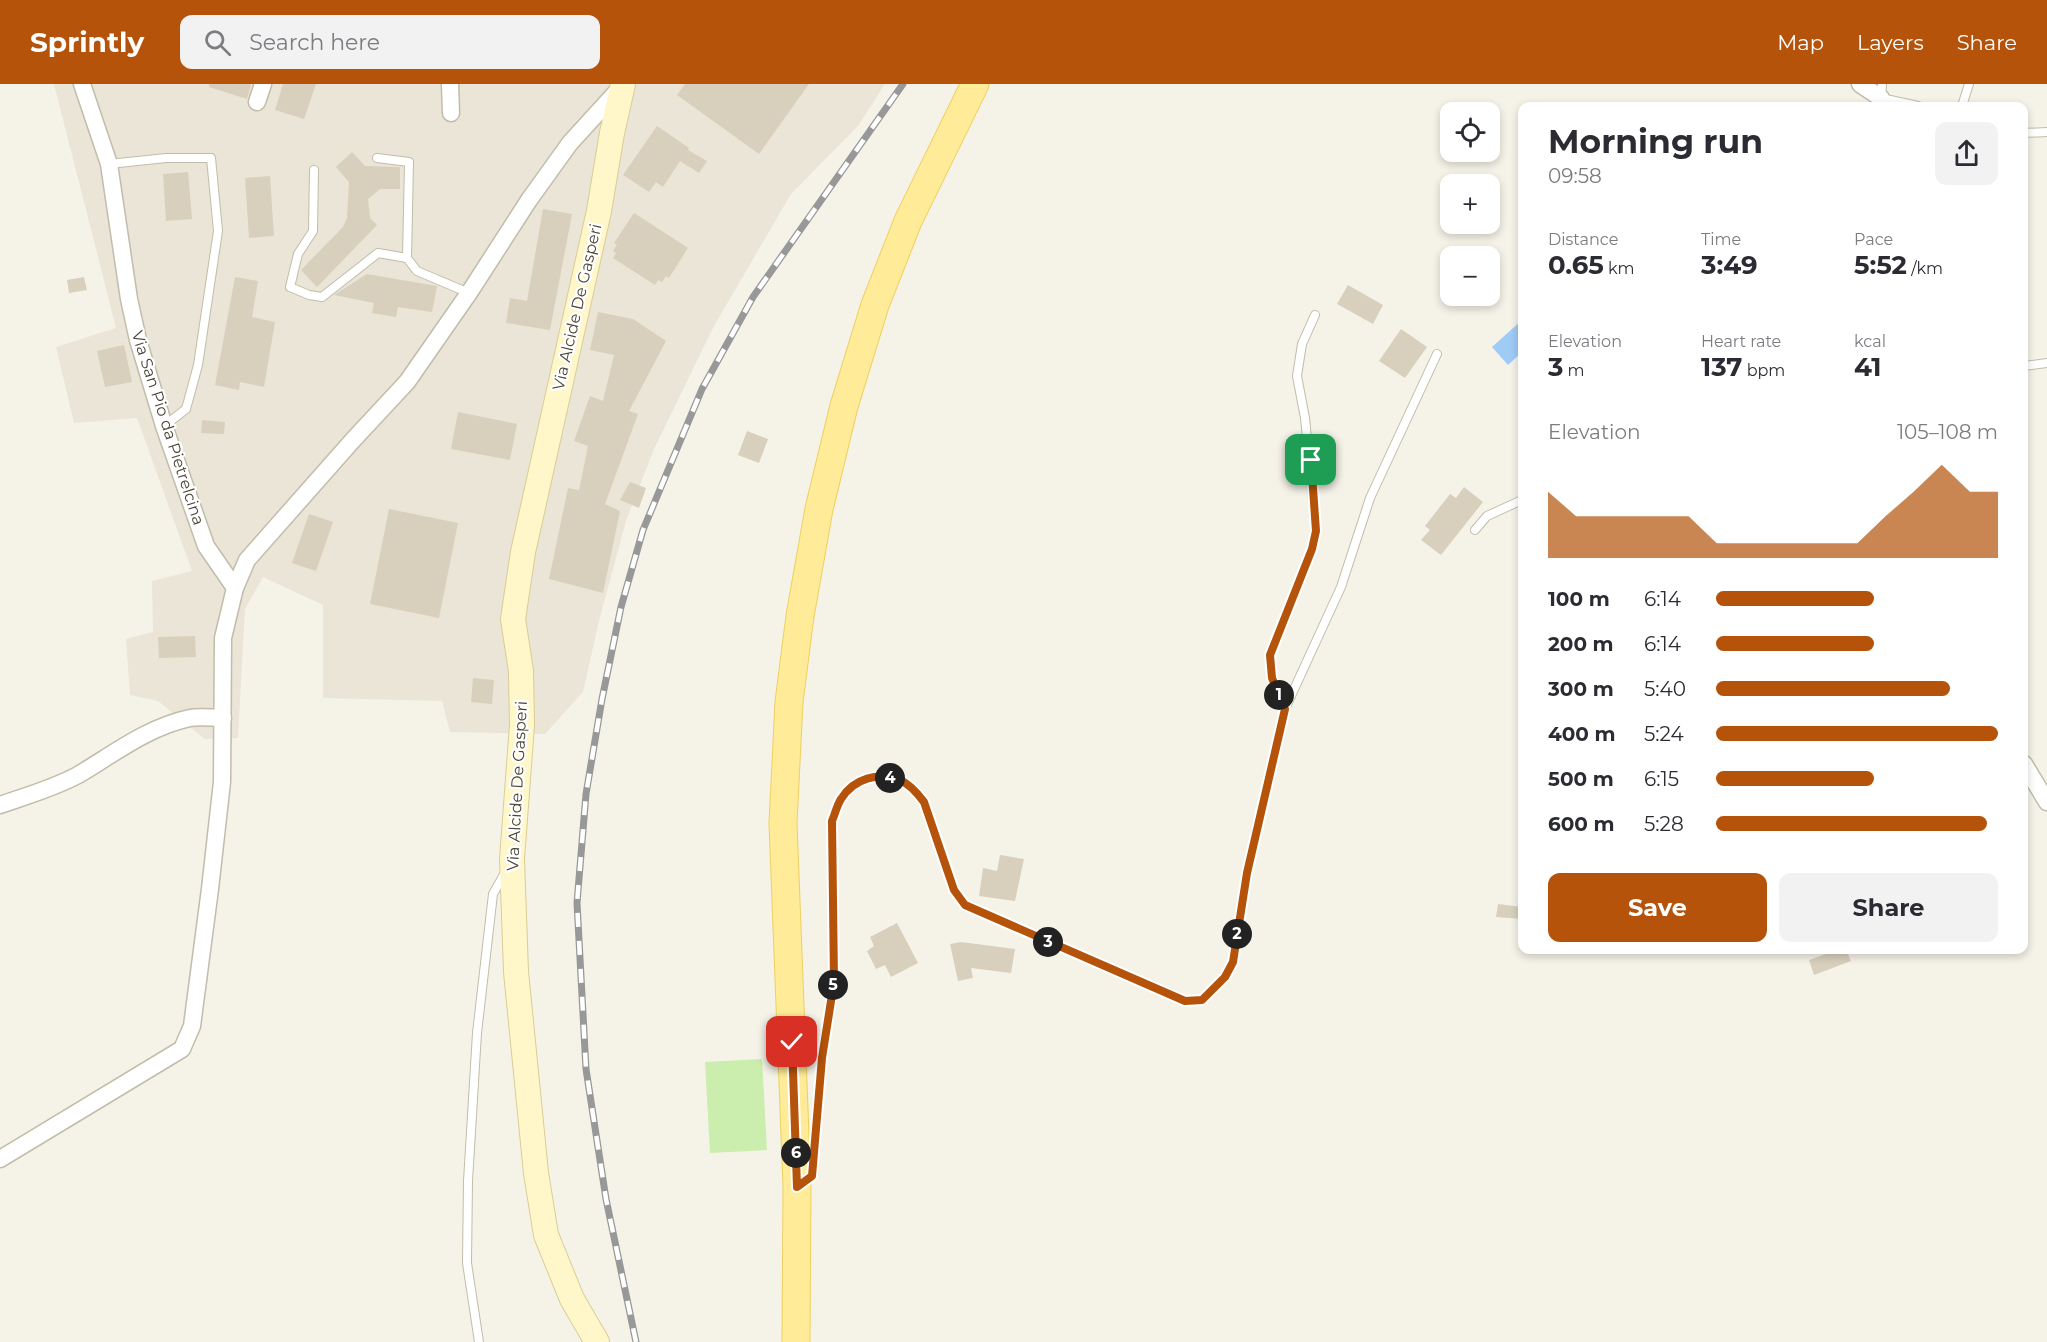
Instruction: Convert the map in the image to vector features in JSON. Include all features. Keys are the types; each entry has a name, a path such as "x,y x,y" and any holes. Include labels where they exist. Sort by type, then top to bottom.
{"main road":[{"name":"Via Alcide De Gasperi","path":"597,1342 572,1299 546,1235 536,1173 516,972 512,859 522,725 521,671 513,619 535,495 600,211 612,133 623,84"},
{"path":"796,1342 797,1187 783,824 789,702 800,616 819,510 844,406 875,305 908,221 975,84"}],"street":[{"name":"Via San Pio da Pietrelcina","path":"82,84 109,164 129,299 138,340 164,426 206,546 235,588"},
{"path":"257,102 263,84"},
{"path":"450,84 451,112"},
{"path":"0,1159 182,1049 192,1026 222,782 224,638 235,588 247,560 407,382 570,143 623,84"},
{"path":"1860,84 1882,96"},
{"path":"0,805 77,776 130,741 160,728 192,717 223,718"},
{"path":"2028,771 2047,802"}],"lane":[{"path":"1963,102 1969,84"},
{"path":"1882,96 1904,102"},
{"path":"2028,133 2047,132"},
{"path":"109,164 166,158 211,158 218,231 198,365 186,409 164,426"},
{"path":"377,158 409,162 407,258 417,271 469,293"},
{"path":"314,170 312,231 298,254 290,287 309,295 322,297 378,253 407,258"},
{"path":"1285,709 1272,678 1270,655 1312,549 1316,531 1308,439 1297,376 1302,344 1316,315"},
{"path":"797,1187 812,1176 822,1058 834,982 832,821 841,798 857,782 877,776 901,780 915,791 924,802 954,890 965,905 1185,1001 1202,1000 1225,977 1233,962 1247,873 1285,709 1341,587 1370,498 1437,354"},
{"path":"2028,365 2047,363"},
{"path":"1475,530 1487,516 1518,502"},
{"path":"479,1342 467,1263 468,1181 477,1033 493,894 512,859"}],"shaded area":[{"path":"54,84 885,84 858,126 791,194 714,326 654,449 626,521 583,692 545,734 450,732 442,701 323,698 323,605 263,577 245,609 238,738 205,739 158,701 130,695 126,639 153,632 152,581 192,571 137,418 74,423 56,347 116,328"}],"green space":[{"path":"762,1059 767,1150 710,1153 705,1062"}],"water":[{"path":"1518,324 1518,356 1508,365 1492,347"}],"building":[{"path":"209,84 251,84 247,99 209,87"},
{"path":"283,84 316,84 304,119 275,110"},
{"path":"685,84 809,84 759,154 677,95"},
{"path":"657,126 689,148 688,150 707,161 699,173 680,161 663,187 656,182 649,192 623,175"},
{"path":"352,152 365,166 400,167 400,189 380,189 368,199 370,218 377,225 317,287 301,270 343,227 347,218 349,182 336,167"},
{"path":"188,172 192,219 166,221 163,174"},
{"path":"270,176 274,236 249,238 245,178"},
{"path":"543,209 572,214 550,330 506,323 510,298 527,301"},
{"path":"634,213 688,248 669,278 666,276 662,282 658,280 655,285 613,258 616,253 613,251 617,245 614,243"},
{"path":"367,274 437,286 432,312 398,307 396,317 372,313 374,303 334,295"},
{"path":"84,277 87,290 69,293 67,280"},
{"path":"235,277 258,281 252,317 275,322 264,387 240,382 239,390 215,385"},
{"path":"1348,285 1383,305 1373,324 1337,304"},
{"path":"598,312 633,319 666,341 629,411 638,414 605,504 620,511 603,593 549,579 568,488 579,490 588,446 574,441 590,396 603,401 614,355 590,350"},
{"path":"1401,329 1427,347 1405,378 1379,361"},
{"path":"124,345 132,382 105,387 97,351"},
{"path":"458,412 517,424 510,460 451,449"},
{"path":"202,420 225,422 224,434 201,433"},
{"path":"747,431 768,439 759,463 738,455"},
{"path":"630,482 646,488 639,508 620,500"},
{"path":"1464,487 1483,502 1441,555 1421,540 1430,530 1425,526 1450,494 1456,498"},
{"path":"389,509 458,523 439,618 370,604"},
{"path":"309,514 333,522 316,571 292,563"},
{"path":"195,636 196,657 159,658 158,637"},
{"path":"473,678 494,680 492,704 471,702"},
{"path":"1000,855 1024,859 1015,901 979,896 983,868 997,871"},
{"path":"1498,904 1518,906 1518,919 1496,917"},
{"path":"897,923 918,963 891,977 885,965 876,969 867,951 874,946 870,937"},
{"path":"961,942 1015,949 1011,973 971,968 973,978 958,981 950,944"},
{"path":"1826,954 1848,954 1851,961 1814,975 1809,960"}],"railway":[{"path":"636,1342 606,1199 586,1069 577,903 586,794 621,607 643,530 702,389 753,297 903,84"}],"route":[{"path":"792,1042 797,1187 812,1176 822,1058 834,982 832,821 841,798 857,782 877,776 901,780 924,802 954,890 965,905 1185,1001 1202,1000 1225,977 1233,962 1247,873 1285,709 1272,678 1270,655 1312,549 1316,531 1311,460"}]}
